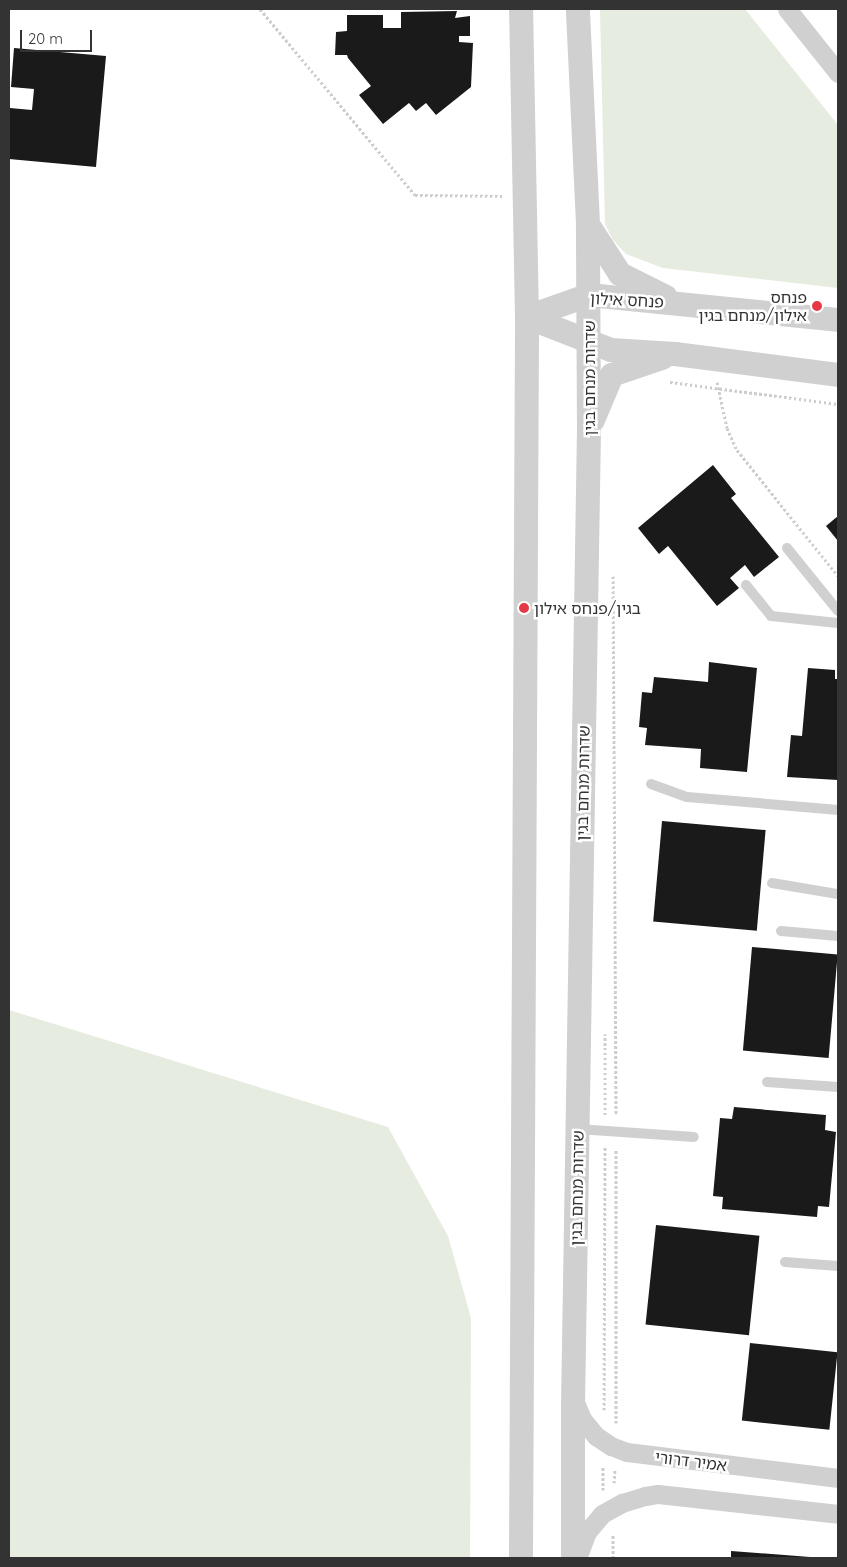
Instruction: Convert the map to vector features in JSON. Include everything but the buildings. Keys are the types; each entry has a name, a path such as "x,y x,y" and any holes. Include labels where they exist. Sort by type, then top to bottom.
{"street":[{"path":"521,9 527,317 521,1558"},
{"name":"שדרות מנחם בגין","path":"573,1558 573,1394 589,431 588,224 578,9"},
{"path":"787,9 838,74"},
{"path":"588,224 620,274 677,302"},
{"name":"פנחס אילון","path":"527,317 589,295 677,302 838,320"},
{"path":"527,317 588,343 611,350 675,354 838,375"},
{"path":"589,431 612,374 675,354"},
{"name":"אמיר דרורי","path":"573,1394 576,1407 588,1428 603,1442 616,1448 652,1457 838,1478"},
{"path":"577,1558 581,1544 594,1522 614,1506 633,1499 658,1494 838,1514"}],"lane":[{"path":"787,548 838,611"},
{"path":"746,586 771,616 838,623"},
{"path":"651,784 687,797 838,810"},
{"path":"772,883 838,894"},
{"path":"781,931 838,936"},
{"path":"767,1082 838,1086"},
{"path":"578,1129 694,1137"},
{"path":"785,1262 838,1266"}],"path":[{"path":"260,9 415,195 510,196"},
{"path":"708,358 719,389 726,428 737,450 838,576"},
{"path":"661,381 838,404"},
{"path":"613,574 616,1131 616,1448 613,1558"}],"shaded area":[{"path":"600,9 745,9 838,125 838,288 663,268 626,254 613,240 605,224"},
{"path":"9,1010 388,1127 448,1236 471,1318 470,1558 9,1558"}],"place":[{"name":"פנחס אילון/מנחם בגין","path":"817,306"},
{"name":"בגין/פנחס אילון","path":"524,608"}]}
